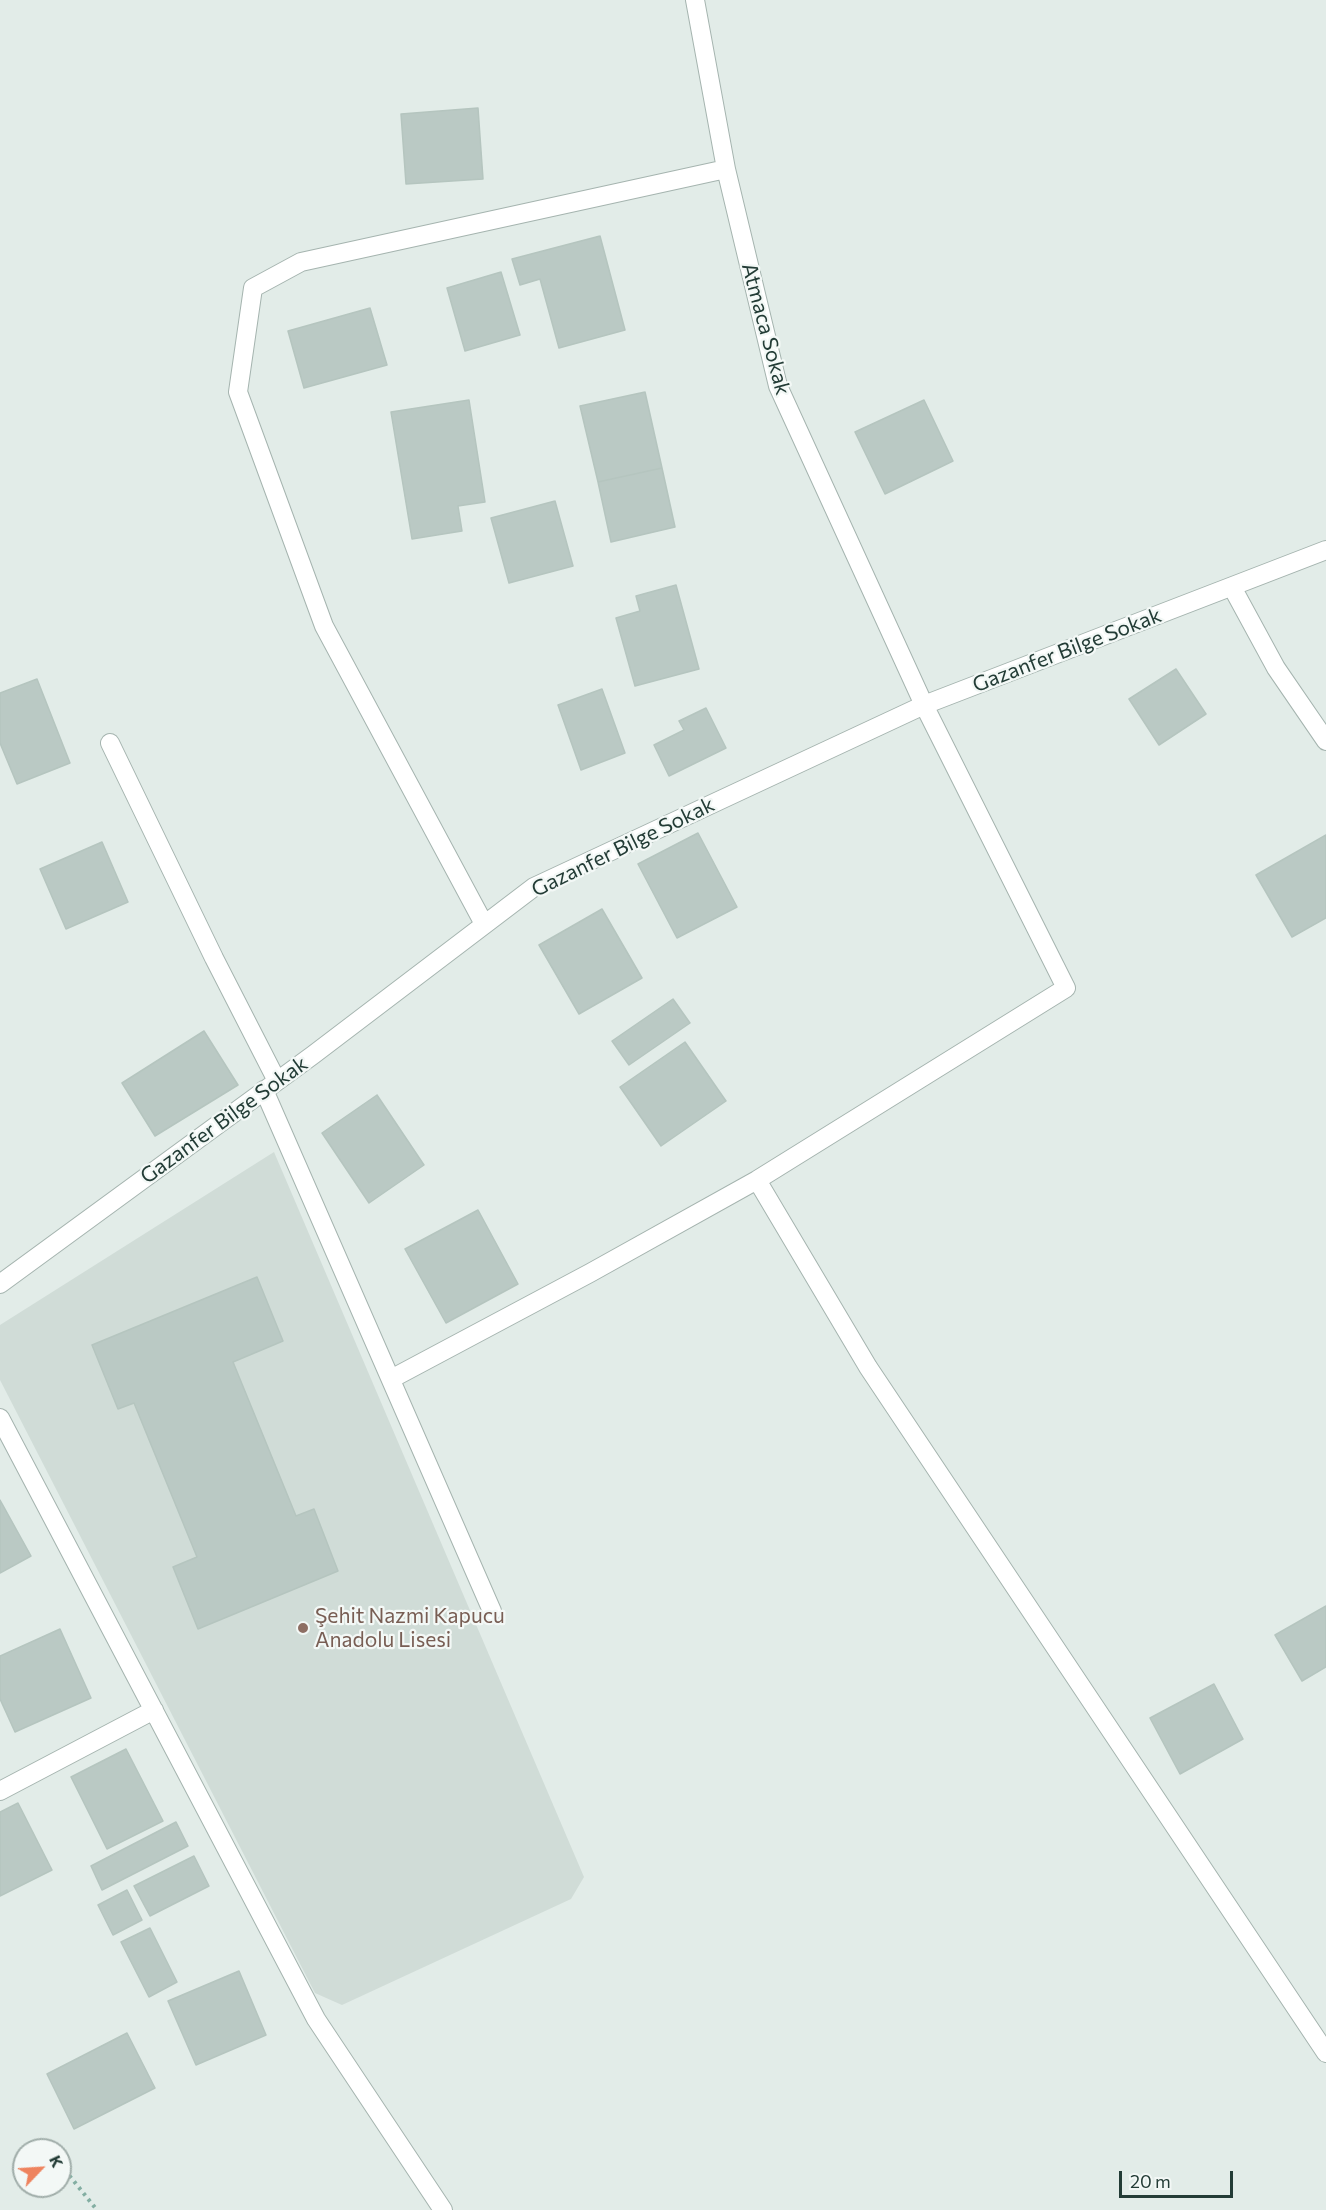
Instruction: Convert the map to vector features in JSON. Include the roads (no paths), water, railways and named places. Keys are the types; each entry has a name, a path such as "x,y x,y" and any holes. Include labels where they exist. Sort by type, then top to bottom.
{"street":[{"name":"Atmaca Sokak","path":"695,0 726,169 778,386 924,705 1066,988 757,1180"},
{"path":"484,924 324,626 238,392 252,288 301,262 726,169"},
{"name":"Gazanfer Bilge Sokak","path":"0,1284 534,887 924,705 1326,550"},
{"path":"1232,587 1276,668 1326,741"},
{"path":"110,743 214,958 270,1085 391,1379 492,1611"},
{"path":"391,1379 590,1273 757,1180 868,1367 1326,2053"},
{"path":"0,1418 316,2019 444,2210"},
{"path":"0,1791 154,1710"}],"place":[{"name":"Şehit Nazmi Kapucu Anadolu Lisesi","path":"303,1628"}]}
